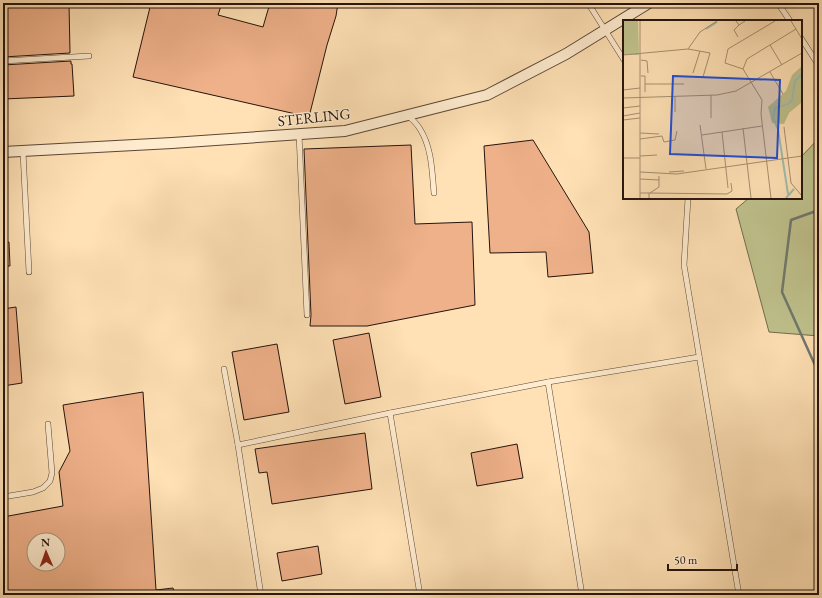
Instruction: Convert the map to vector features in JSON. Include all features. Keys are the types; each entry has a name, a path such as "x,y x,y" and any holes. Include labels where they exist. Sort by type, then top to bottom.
{"street":[{"name":"STERLING","path":"3,152 172,144 345,131 487,95 566,54 649,3"}],"lane":[{"path":"588,3 623,58"},
{"path":"778,3 789,20"},
{"path":"802,40 819,66"},
{"path":"3,60 89,56"},
{"path":"407,115 419,127 424,136 431,162 434,193"},
{"path":"299,134 307,315"},
{"path":"23,152 30,272"},
{"path":"688,199 684,265 738,595"},
{"path":"238,445 548,382 699,357"},
{"path":"224,369 238,445 261,595"},
{"path":"548,382 582,595"},
{"path":"390,413 420,595"},
{"path":"3,497 33,492 43,488 50,481 52,473 48,424"}],"green space":[{"path":"819,138 819,336 769,332 736,209 748,199 802,199 802,156"}],"building":[{"path":"3,3 69,3 70,53 3,57"},
{"path":"151,3 174,3 190,7 191,3 222,3 218,15 263,27 270,3 338,3 336,16 327,45 309,117 133,77"},
{"path":"71,61 74,96 3,99 3,65"},
{"path":"533,140 589,232 593,273 548,277 546,252 490,253 484,146"},
{"path":"411,145 415,224 472,222 475,305 367,326 310,326 311,315 304,149"},
{"path":"3,242 9,242 10,266 3,266"},
{"path":"16,307 22,383 3,386 3,309"},
{"path":"369,333 381,397 345,404 333,340"},
{"path":"277,344 289,412 244,420 232,352"},
{"path":"143,392 156,590 173,588 175,595 3,595 3,517 63,506 59,472 70,451 63,405"},
{"path":"365,433 372,489 272,504 267,472 259,473 255,449"},
{"path":"517,444 523,478 477,486 471,453"},
{"path":"318,546 322,574 282,581 277,553"}],"waterway":[{"path":"819,210 791,220 782,292 819,374"}]}
